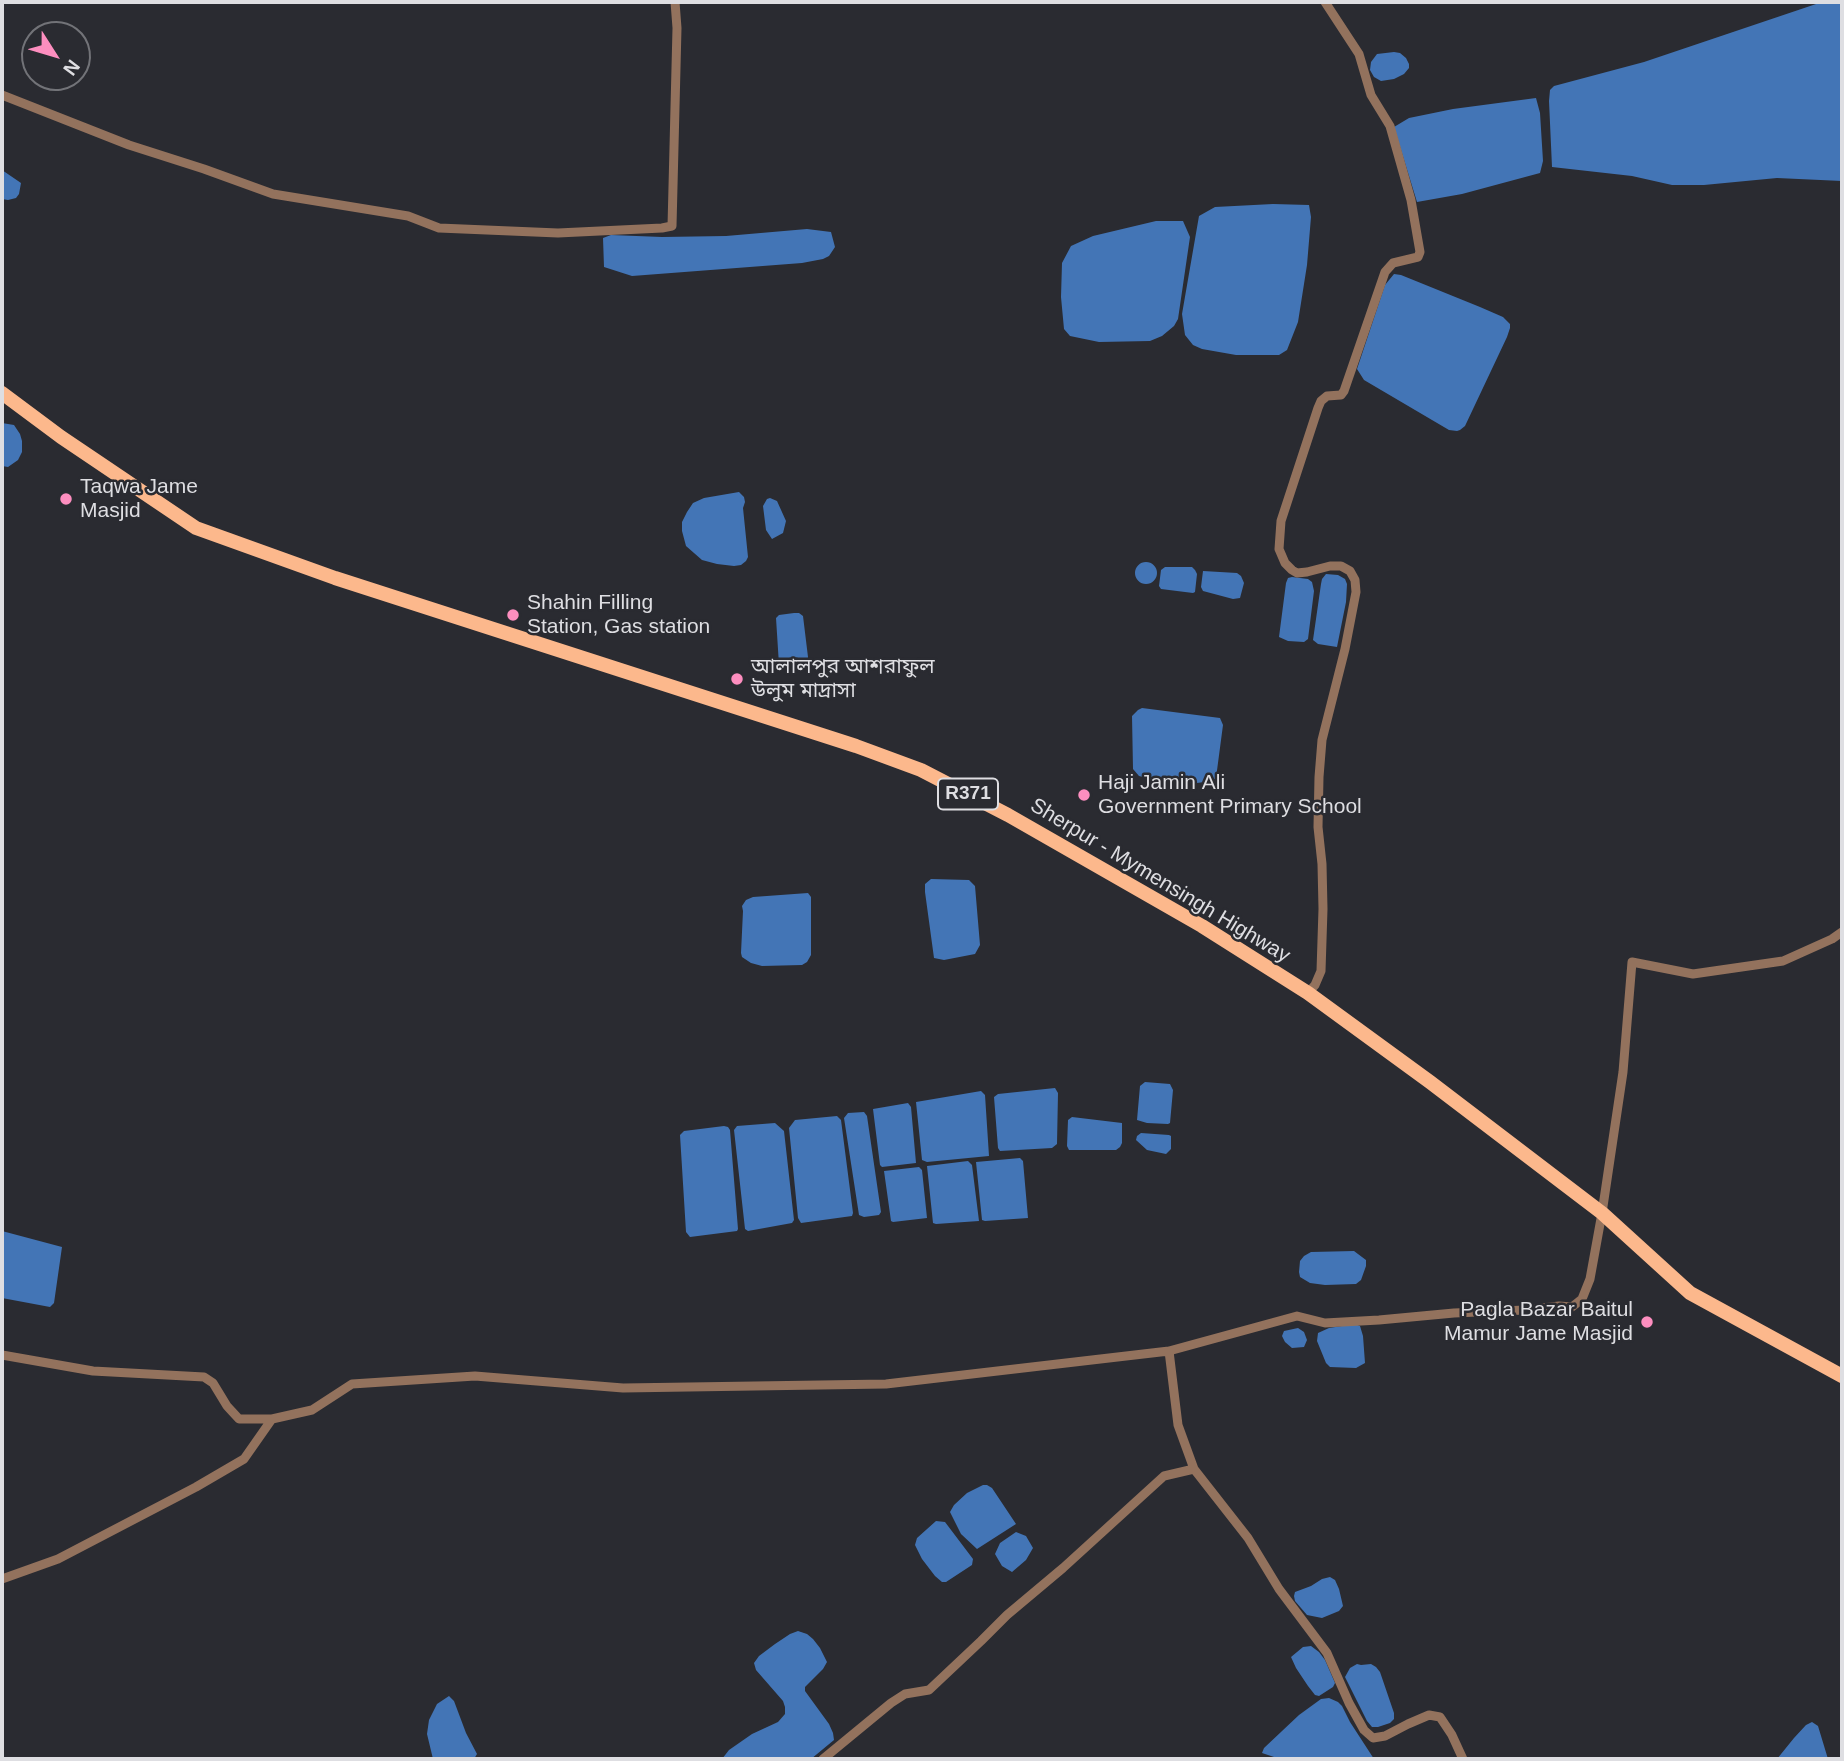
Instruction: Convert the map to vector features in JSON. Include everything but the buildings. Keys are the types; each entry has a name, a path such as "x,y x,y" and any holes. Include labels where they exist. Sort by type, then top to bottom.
{"main road":[{"name":"Sherpur - Mymensingh Highway","path":"2,393 61,437 195,528 335,578 856,746 921,770 1008,815 1190,919 1308,993 1602,1213 1690,1293 1842,1376"}],"street":[{"path":"2,95 129,145 273,194 408,216 439,228 558,233 662,228 672,226 677,28 674,2"},
{"path":"1308,993 1321,971 1323,909 1318,827 1322,740 1356,592 1355,580 1350,571 1341,566 1297,573 1292,570 1285,563 1279,549 1281,521 1318,408 1327,396 1341,395 1344,391 1385,272 1393,263 1418,257 1420,252 1411,200 1390,126 1371,95 1359,54 1325,2"},
{"path":"2,1355 93,1371 204,1377 213,1383 227,1406 239,1419 272,1419 312,1410 352,1384 475,1376 623,1388 886,1384 1169,1352 1297,1316 1325,1323 1572,1307 1582,1299 1590,1279 1602,1213 1623,1072 1632,962 1693,974 1783,961 1842,932"},
{"path":"1169,1352 1178,1425 1194,1469 1248,1538 1279,1589 1326,1653 1364,1730 1373,1738 1385,1737 1429,1715 1440,1717 1463,1759"},
{"path":"2,1579 58,1559 244,1459 272,1419"},
{"path":"823,1759 891,1703 905,1694 929,1689 1007,1615 1164,1476 1194,1469"}],"water":[{"path":"1822,2 1842,2 1842,181 1777,178 1704,185 1672,185 1632,176 1552,167 1549,101 1550,90 1554,86 1644,62"},
{"path":"1394,52 1406,58 1409,68 1394,79 1381,81 1374,77 1370,70 1371,62 1377,54"},
{"path":"1536,98 1540,113 1543,161 1540,173 1462,194 1417,202 1394,127 1409,118 1453,109"},
{"path":"2,170 21,183 16,198 2,199"},
{"path":"1309,205 1311,217 1298,322 1287,350 1279,355 1236,355 1193,345 1185,335 1182,314 1199,216 1215,207"},
{"path":"1156,221 1183,221 1190,237 1178,319 1174,326 1162,336 1150,341 1099,342 1070,336 1064,329 1061,297 1062,263 1071,246 1093,236"},
{"path":"807,229 831,232 835,247 829,256 802,263 632,276 604,267 603,238 611,235 726,236"},
{"path":"1394,274 1480,307 1503,317 1510,324 1507,337 1465,426 1460,430 1449,430 1364,380 1357,369 1385,285"},
{"path":"2,423 14,425 22,441 22,452 18,460 8,467 2,466"},
{"path":"739,492 745,502 743,508 748,557 746,561 734,566 702,560 686,546 682,522 687,512 693,503 704,498"},
{"path":"770,498 777,501 786,521 783,533 772,539 766,530 763,506"},
{"path":"1146,562 1154,565 1157,573 1154,581 1146,584 1138,581 1135,573 1138,565"},
{"path":"1165,567 1192,567 1197,574 1195,592 1161,589 1161,570"},
{"path":"1203,571 1237,573 1244,583 1240,598 1233,599 1203,591"},
{"path":"1326,574 1338,575 1345,579 1347,584 1337,647 1318,644 1313,640 1321,584"},
{"path":"1288,578 1308,579 1312,582 1314,591 1308,639 1304,642 1288,641 1279,637 1286,583"},
{"path":"799,613 803,616 807,667 803,671 784,670 779,665 776,618 779,615"},
{"path":"1142,708 1220,718 1223,725 1216,778 1197,783 1139,776 1133,769 1132,716"},
{"path":"931,879 969,880 975,886 980,945 975,954 944,960 934,958 925,892 925,884"},
{"path":"808,893 811,897 811,955 807,962 802,965 762,966 742,957 742,906 746,900 753,897"},
{"path":"1145,1082 1170,1084 1173,1090 1170,1123 1137,1120 1140,1086"},
{"path":"1055,1088 1058,1093 1057,1144 1052,1148 1000,1151 994,1097 998,1094"},
{"path":"981,1091 985,1095 989,1156 927,1162 922,1160 916,1102"},
{"path":"908,1103 911,1107 916,1163 882,1167 873,1109"},
{"path":"864,1112 867,1116 881,1212 879,1215 864,1217 859,1215 844,1118 848,1113"},
{"path":"837,1116 841,1120 852,1216 801,1223 798,1218 789,1128 795,1120"},
{"path":"1072,1117 1122,1123 1120,1147 1116,1150 1069,1150 1068,1120"},
{"path":"775,1123 784,1131 794,1220 792,1223 748,1231 745,1229 734,1130 737,1126"},
{"path":"724,1126 730,1130 738,1229 690,1237 686,1232 680,1135 684,1131"},
{"path":"1141,1133 1171,1136 1171,1149 1166,1154 1147,1150 1136,1140"},
{"path":"1020,1158 1023,1161 1028,1218 982,1220 976,1162"},
{"path":"968,1161 972,1165 979,1221 933,1223 927,1166"},
{"path":"919,1167 922,1170 927,1218 893,1222 884,1171"},
{"path":"2,1231 62,1247 54,1303 50,1307 2,1298"},
{"path":"1354,1251 1366,1260 1361,1280 1356,1284 1325,1285 1310,1283 1300,1277 1300,1261 1311,1252"},
{"path":"1355,1324 1360,1326 1363,1336 1365,1363 1356,1368 1330,1367 1317,1341 1318,1333 1329,1328"},
{"path":"1298,1328 1304,1332 1307,1340 1304,1347 1292,1348 1282,1336 1284,1331"},
{"path":"983,1485 992,1488 1016,1524 977,1549 961,1534 950,1512 967,1493"},
{"path":"936,1521 945,1522 973,1559 972,1565 946,1582 935,1576 915,1545 917,1538"},
{"path":"1016,1532 1026,1536 1033,1548 1026,1560 1012,1572 1002,1566 995,1554 1000,1543"},
{"path":"1330,1577 1335,1580 1343,1606 1339,1611 1322,1618 1307,1615 1295,1601 1295,1592"},
{"path":"798,1631 813,1639 827,1662 805,1687 805,1691 829,1724 834,1740 811,1759 722,1759 729,1750 752,1734 778,1722 785,1714 783,1701 756,1670 754,1663 775,1644"},
{"path":"1311,1646 1325,1660 1335,1683 1319,1696 1308,1686 1291,1657 1303,1647"},
{"path":"1357,1664 1371,1664 1380,1672 1394,1713 1394,1719 1390,1723 1372,1727 1367,1721 1345,1677 1350,1668"},
{"path":"449,1696 454,1701 477,1754 474,1759 433,1759 427,1734 429,1720 437,1704"},
{"path":"1329,1698 1342,1706 1374,1759 1280,1759 1262,1753 1299,1715 1321,1699"},
{"path":"1812,1722 1818,1726 1828,1759 1777,1759 1806,1725"}],"place":[{"name":"Taqwa Jame Masjid","path":"66,499"},
{"name":"Shahin Filling Station, Gas station","path":"513,615"},
{"name":"আলালপুর আশরাফুল উলুম মাদ্রাসা","path":"737,679"},
{"name":"Haji Jamin Ali Government Primary School","path":"1084,795"},
{"name":"Pagla Bazar Baitul Mamur Jame Masjid","path":"1647,1322"}]}
